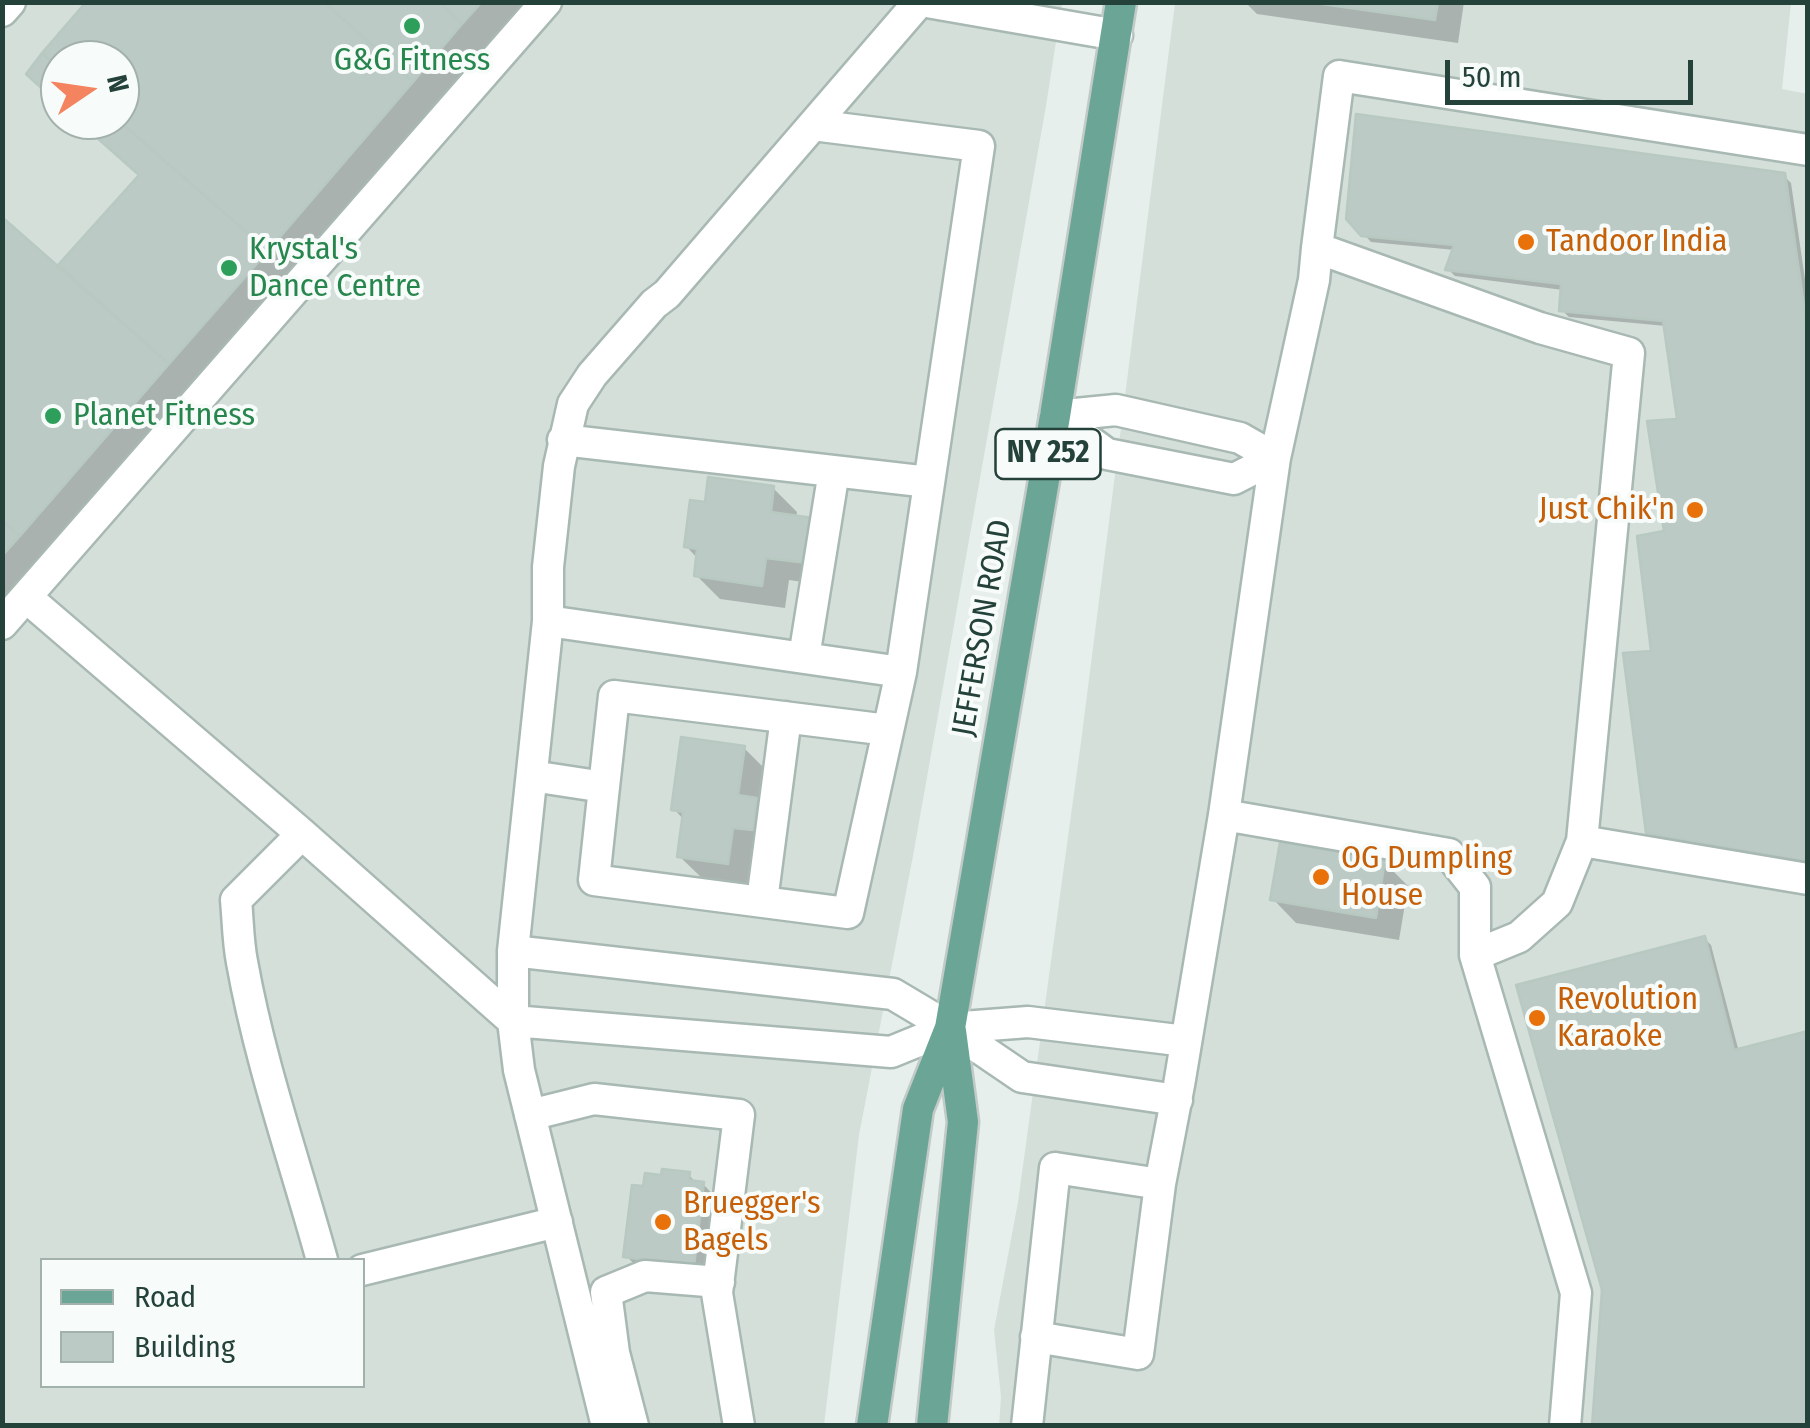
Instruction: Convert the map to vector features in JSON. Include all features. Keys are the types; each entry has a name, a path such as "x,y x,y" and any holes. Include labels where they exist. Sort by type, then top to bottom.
{"main road":[{"name":"JEFFERSON ROAD","path":"872,1426 918,1109 950,1028 1122,2"},
{"name":"JEFFERSON ROAD","path":"932,1426 963,1122 950,1028"}],"lane":[{"path":"2,11 10,2"},
{"path":"2,624 546,2"},
{"path":"607,1426 519,1070 513,1021 513,951 548,622 548,568 564,440 572,404 592,374 654,304 668,294 919,2"},
{"path":"927,2 1117,35"},
{"path":"1036,1337 1138,1354 1160,1184 1224,815 1275,458 1314,280 1339,76 1808,150"},
{"path":"812,124 979,146 900,672 888,730 848,912 594,880 614,696 888,730"},
{"path":"1317,248 1540,328 1629,353 1582,841 1557,903 1520,937 1475,956"},
{"path":"1055,416 1116,410 1240,438 1275,458"},
{"path":"1055,416 1108,454 1234,479 1275,458"},
{"path":"564,440 929,482"},
{"path":"804,657 834,471"},
{"path":"26,598 513,1021 891,1052 950,1028 1028,1022 1186,1041"},
{"path":"548,622 900,672"},
{"path":"762,902 786,718"},
{"path":"532,776 604,787"},
{"path":"1224,815 1449,854 1475,887 1475,956 1576,1293 1565,1426"},
{"path":"302,834 236,900 248,991 321,1258"},
{"path":"1582,841 1808,879"},
{"path":"513,951 893,994 1022,1077 1176,1100"},
{"path":"530,1115 594,1099 739,1116 718,1293 738,1426"},
{"path":"1026,1426 1055,1168 1160,1184"},
{"path":"365,1269 557,1222"},
{"path":"632,1426 614,1353 606,1292 645,1276 719,1282"}],"shaded area":[{"path":"3,3 1062,3 913,856 859,1135 824,1425 3,1426"},
{"path":"1175,3 1791,3 1782,89 1808,94 1807,1425 999,1426 1001,1397 994,1330 1018,1202 1081,742"}],"building":[{"path":"86,2 324,2 413,82 268,251 140,139 140,40 53,40"},
{"path":"324,2 439,2 462,24 413,82"},
{"path":"439,2 482,2 462,24"},
{"path":"1308,2 1438,2 1435,20"},
{"path":"40,56 40,87 26,74"},
{"path":"1356,114 1785,173 1808,334 1808,862 1646,833 1623,653 1651,651 1637,536 1664,531 1647,421 1677,419 1663,321 1559,311 1561,284 1445,270 1454,245 1361,236 1346,219"},
{"path":"140,139 268,251 169,364 58,265 139,175 100,140"},
{"path":"2,217 169,364 20,536 2,521"},
{"path":"708,477 774,486 771,512 813,518 807,563 766,558 762,586 694,576 697,549 684,547 690,500 705,502"},
{"path":"2,521 20,536 2,556"},
{"path":"681,737 745,746 738,795 757,798 753,830 733,828 728,864 677,857 683,812 671,810"},
{"path":"1280,842 1385,860 1376,918 1270,900"},
{"path":"1705,936 1734,1050 1808,1031 1808,1426 1592,1426 1602,1290 1516,985"},
{"name":"Bruegger's Bagels","path":"662,1169 690,1172 689,1180 704,1182 694,1266 623,1257 632,1185 643,1186 645,1173 661,1175"}],"place":[{"name":"G&G Fitness","path":"412,26"},
{"name":"Tandoor India","path":"1526,242"},
{"name":"Krystal's Dance Centre","path":"229,268"},
{"name":"Planet Fitness","path":"53,416"},
{"name":"Just Chik'n","path":"1695,510"},
{"name":"OG Dumpling House","path":"1321,877"},
{"name":"Revolution Karaoke","path":"1537,1018"},
{"name":"Bruegger's Bagels","path":"663,1222"}]}
